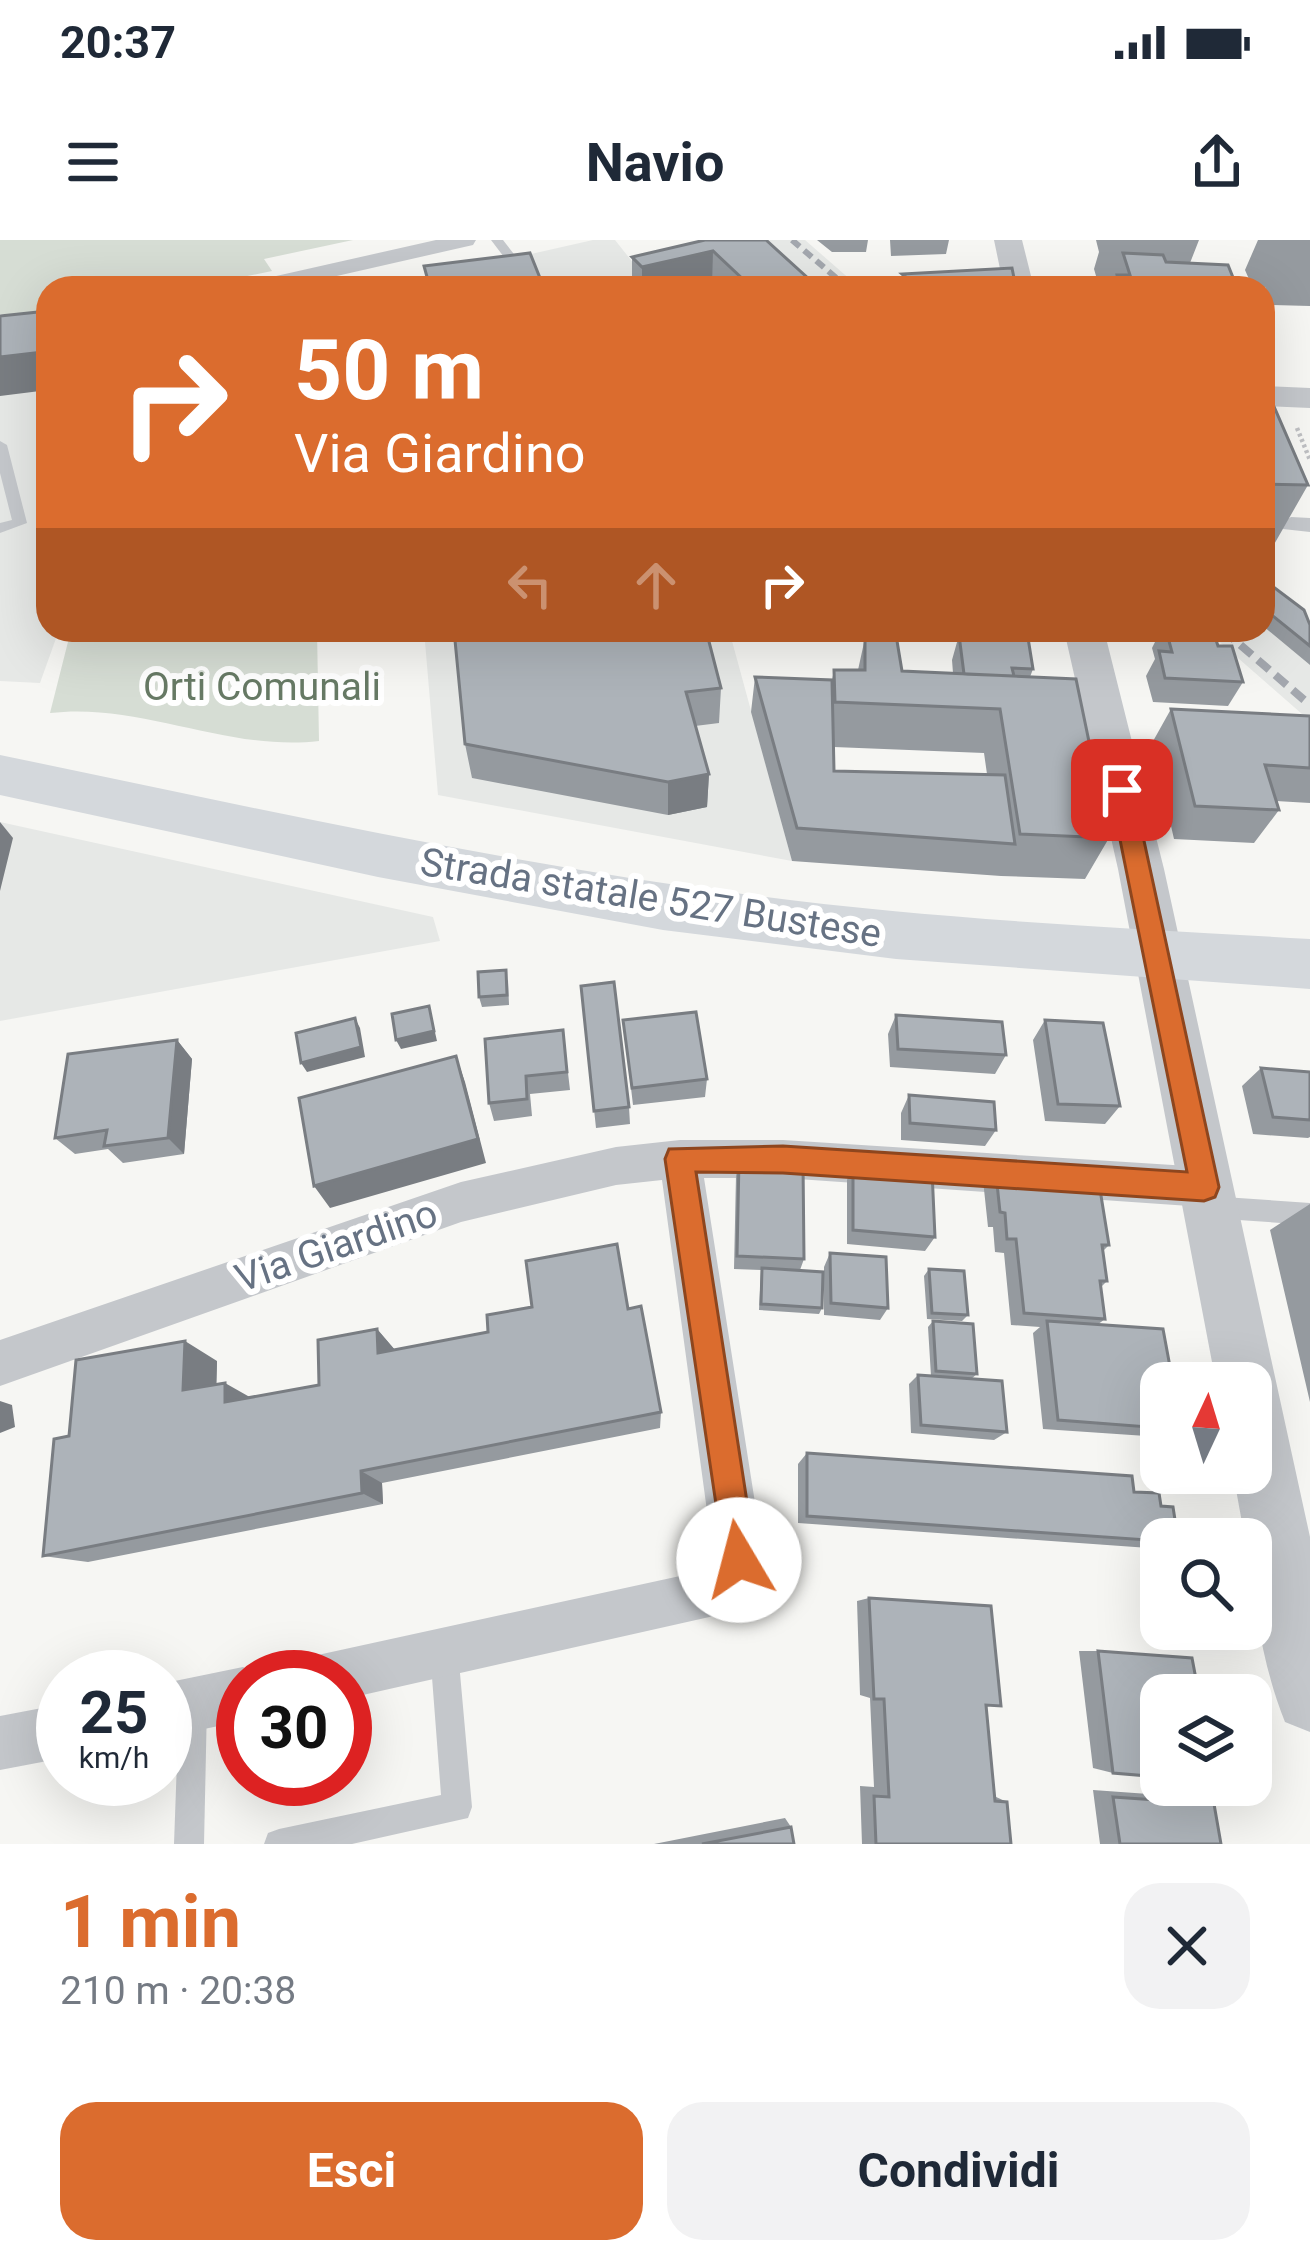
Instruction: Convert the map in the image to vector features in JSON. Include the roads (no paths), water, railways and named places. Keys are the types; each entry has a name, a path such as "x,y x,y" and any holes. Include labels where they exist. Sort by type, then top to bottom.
{"main road":[{"name":"Strada statale 527 Bustese","path":"0,775 344,846 723,916 864,934 1310,964"}],"street":[{"path":"321,276 426,257 465,240"},
{"path":"1007,240 1016,276"},
{"path":"1275,397 1310,398"},
{"path":"1087,642 1141,869 1242,1362"},
{"path":"372,1667 718,1593 739,1560 680,1159"},
{"name":"Via Giardino","path":"0,1363 460,1202 616,1166 680,1159 783,1159 1207,1197"},
{"path":"1272,1468 1294,1532 1310,1697"},
{"path":"0,1743 36,1736"}],"lane":[{"path":"497,240 512,258"},
{"path":"0,445 20,523 0,528"},
{"path":"1207,1197 1310,1214"},
{"path":"279,1844 457,1807 444,1652"},
{"path":"189,1844 200,1703"}],"railway":[{"path":"792,240 834,276"},
{"path":"1237,642 1310,705"}],"park label":[{"name":"Orti Comunali","path":"262,686"}]}
